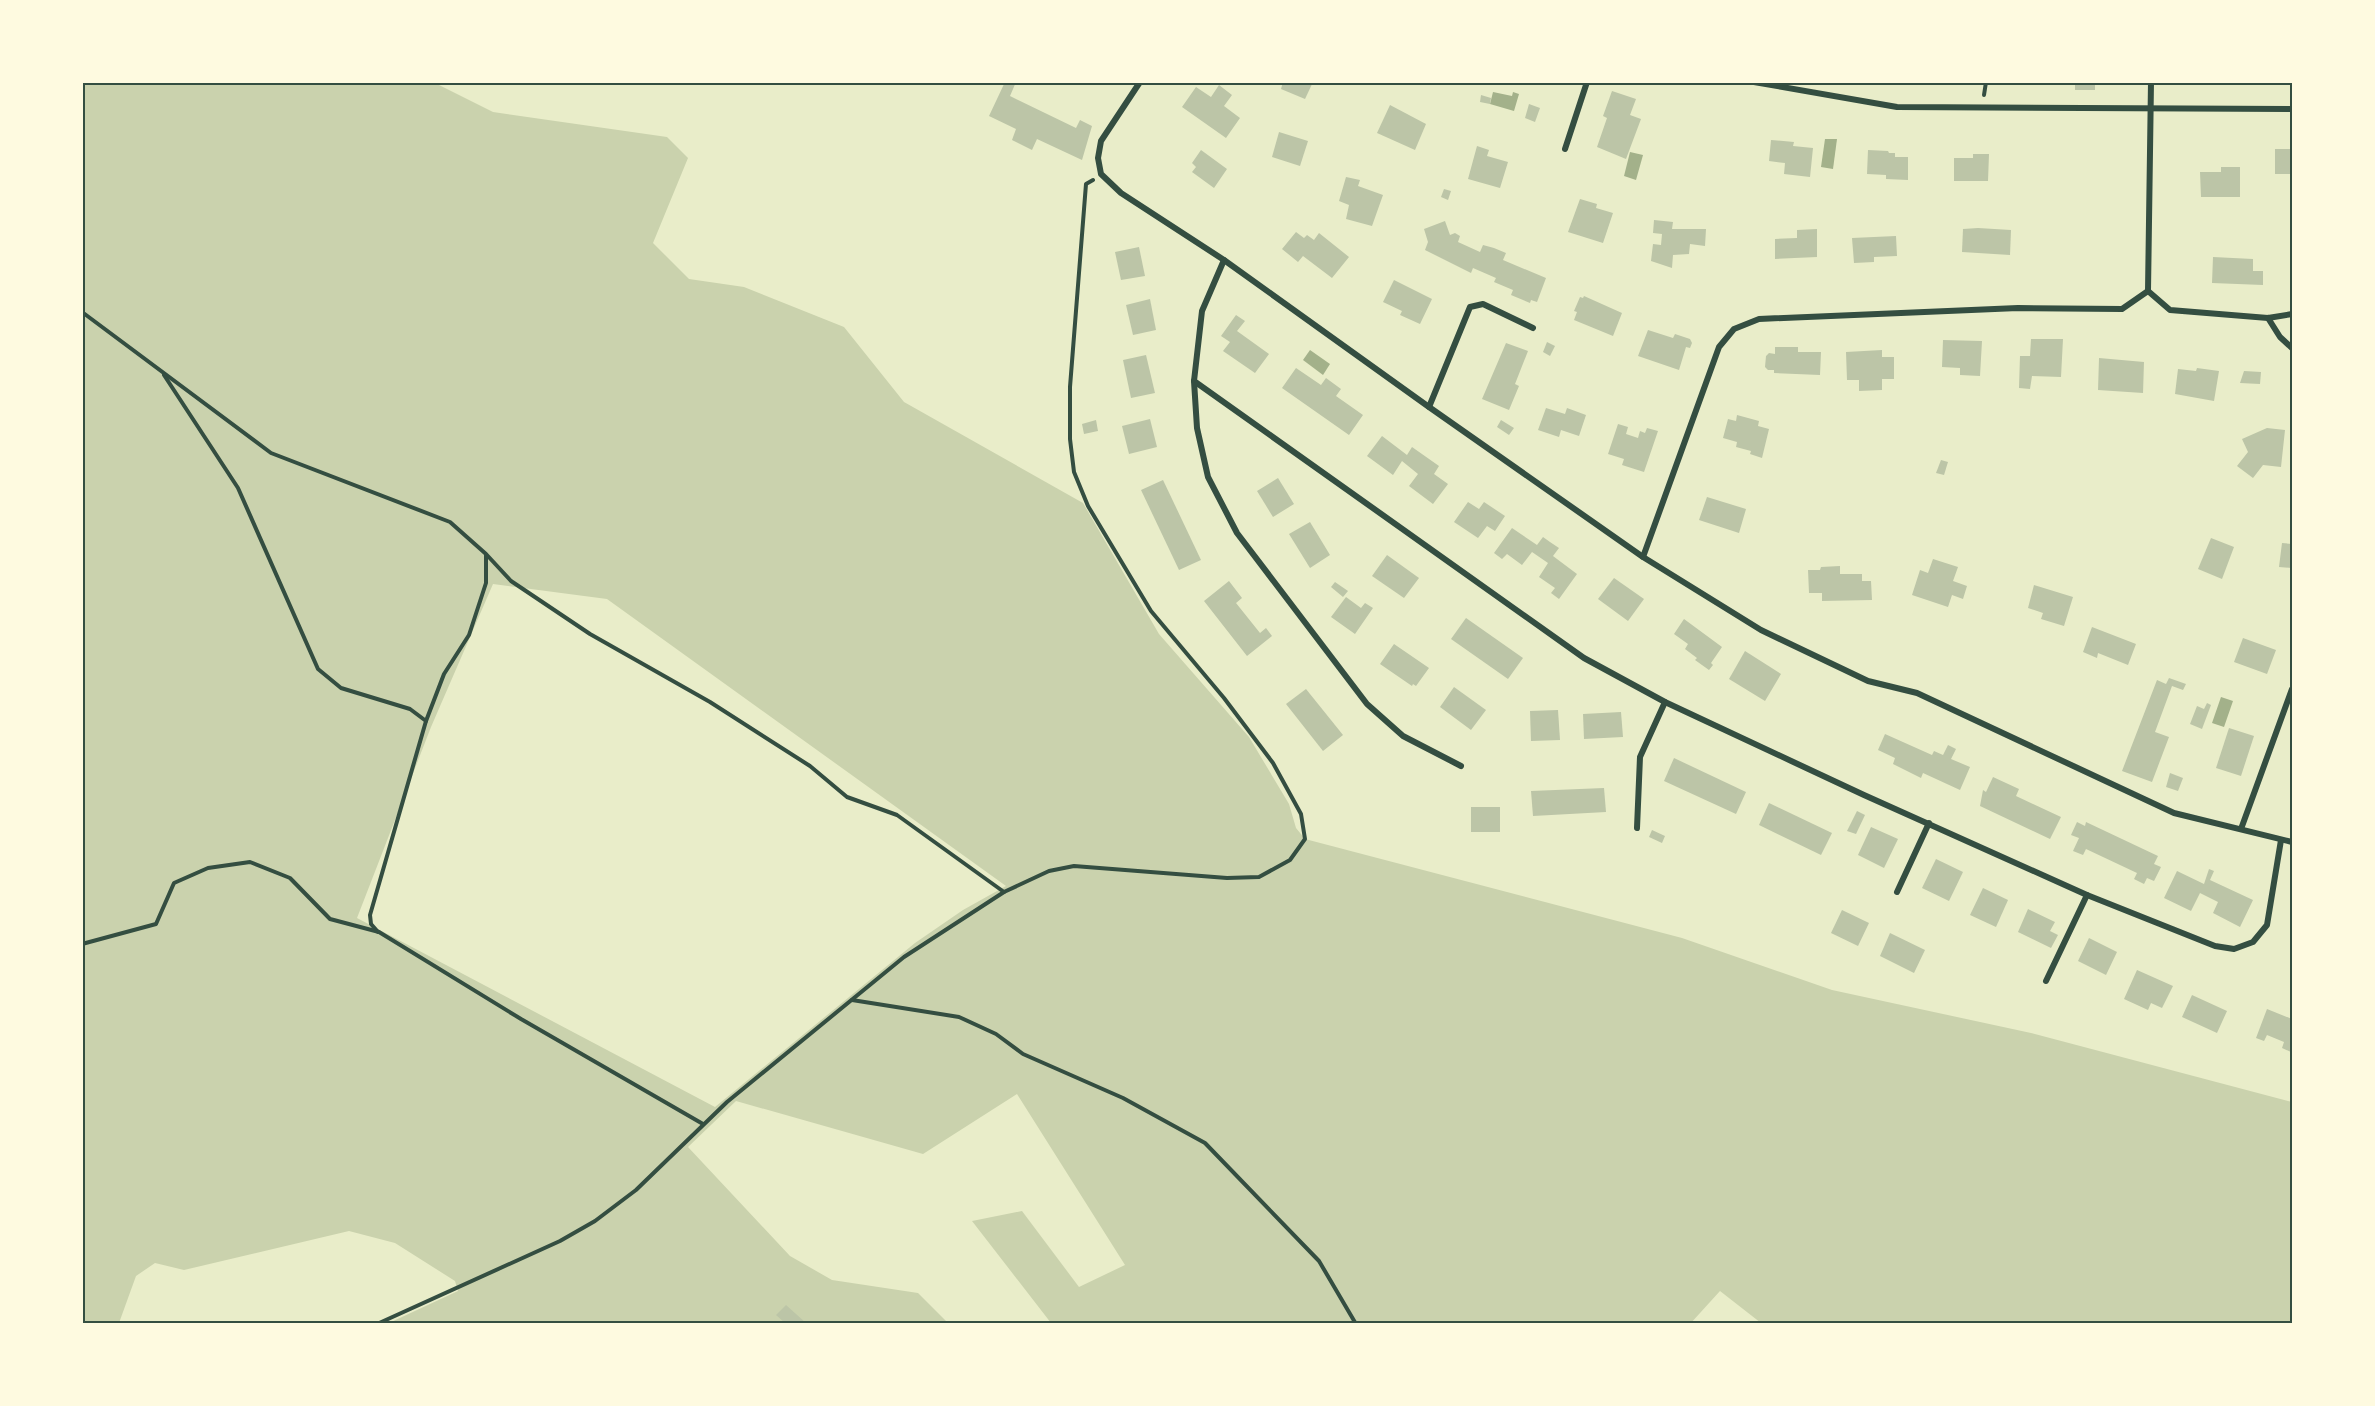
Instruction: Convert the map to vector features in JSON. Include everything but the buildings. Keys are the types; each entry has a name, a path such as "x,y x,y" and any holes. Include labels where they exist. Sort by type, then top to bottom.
{"street":[{"path":"1140,82 1101,141 1098,158 1101,174 1121,193 1224,260 1643,557 1761,630 1868,681 1917,693 2174,813 2292,842"},
{"path":"1565,150 1587,82"},
{"path":"1754,82 1898,107 2292,109"},
{"path":"2151,82 2148,291 2170,310 2268,318 2292,314"},
{"path":"1224,260 1202,311 1194,381 1197,428 1208,477 1237,533 1367,704 1402,736 1461,766"},
{"path":"1643,557 1719,347 1734,329 1758,319 2018,308 2122,309 2148,291"},
{"path":"1429,407 1470,307 1483,304 1533,328"},
{"path":"2268,318 2280,337 2292,348"},
{"path":"1194,381 1584,658 1665,702 1864,795 2087,894 2215,946 2234,949 2253,942 2267,925 2282,840"},
{"path":"2241,829 2292,689"},
{"path":"1637,828 1640,757 1665,702"},
{"path":"1897,892 1929,823"},
{"path":"2046,981 2087,894"}],"path":[{"path":"377,1323 560,1241 596,1221 636,1190 727,1102 904,957 1004,892 1049,871 1074,866 1227,878 1259,876 1290,860 1305,839 1301,814 1273,763 1224,698 1151,611 1088,506 1074,471 1070,439 1070,387 1082,221 1086,184 1101,174"},
{"path":"82,312 271,453 450,522 486,554 511,581 590,634 730,714 810,766 847,797 897,815 1004,892"},
{"path":"162,372 238,488 318,669 341,688 410,709 426,722"},
{"path":"486,554 486,583 469,635 444,674 426,722 370,915 371,924 379,932 521,1019 703,1124"},
{"path":"82,944 156,924 174,883 208,868 250,862 290,878 330,919 379,932"},
{"path":"852,1000 959,1017 996,1034 1023,1054 1123,1098 1205,1143 1319,1261 1356,1323"}],"shaded area":[{"path":"82,83 435,83 493,112 667,137 688,158 653,243 689,279 744,287 844,327 904,402 1083,503 1159,634 1249,737 1289,804 1296,828 1305,839 1682,938 1832,990 2031,1033 2292,1102 2292,1323 1761,1323 1720,1291 1690,1324 1051,1323 972,1221 1022,1211 1079,1287 1125,1265 1017,1094 923,1154 736,1101 688,1147 790,1256 832,1280 918,1293 948,1323 389,1323 458,1291 455,1281 395,1243 349,1231 184,1270 155,1263 136,1276 119,1323 83,1323","holes":["493,584 607,599 1006,886 963,910 915,943 715,1107 357,918 431,727"]},
{"path":"1493,92 1512,96 1513,92 1519,94 1514,111 1490,104"},
{"path":"1825,139 1837,139 1833,169 1821,167"},
{"path":"1630,152 1643,155 1636,180 1624,176"},
{"path":"1310,350 1330,364 1323,375 1303,360"},
{"path":"2221,697 2233,701 2224,727 2212,723"}]}
